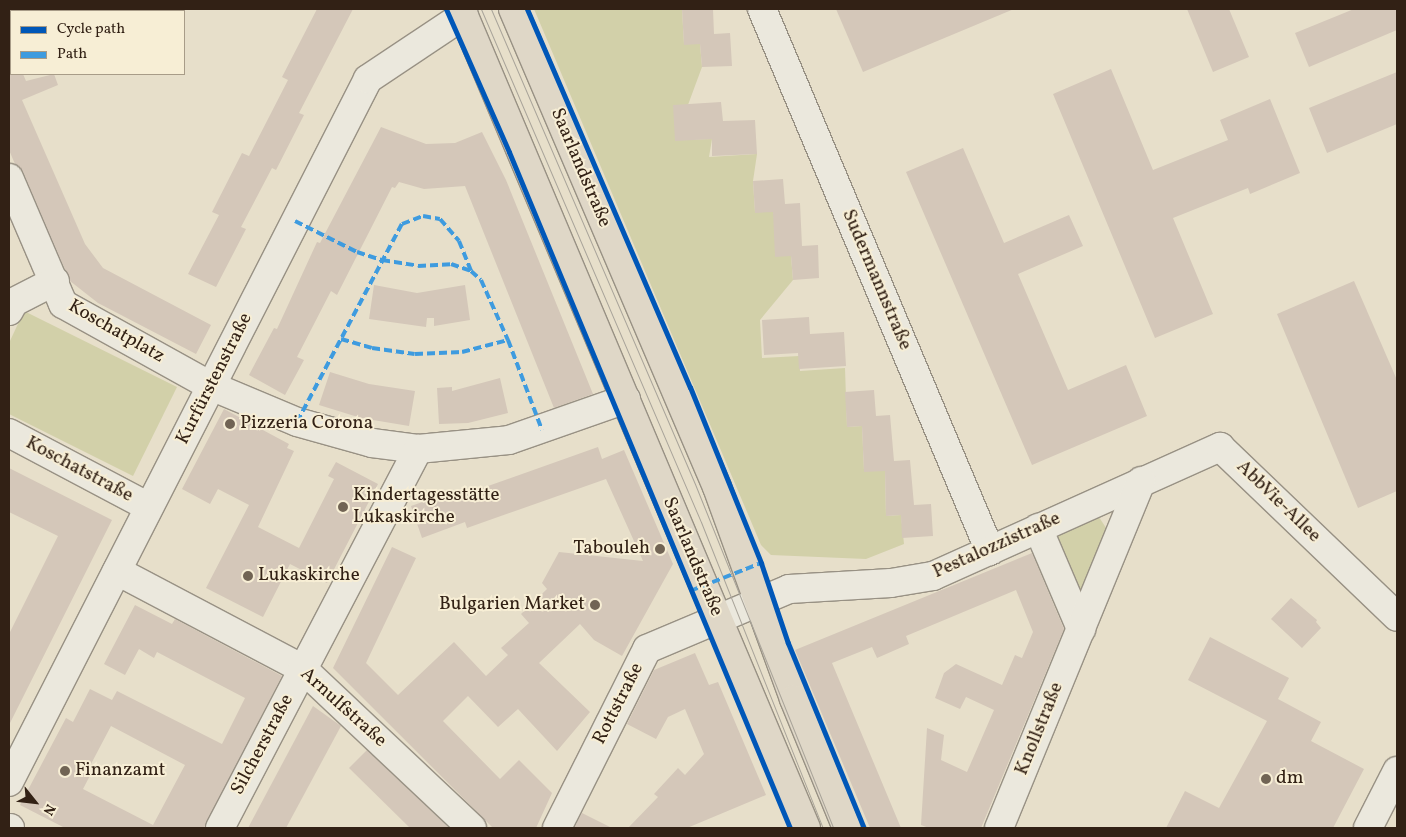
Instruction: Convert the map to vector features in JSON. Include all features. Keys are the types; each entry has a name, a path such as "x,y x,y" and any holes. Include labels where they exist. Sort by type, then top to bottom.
{"main road":[{"name":"Saarlandstraße","path":"512,9 717,487 794,699 847,828"},
{"name":"Saarlandstraße","path":"463,12 806,828"}],"street":[{"name":"Sudermannstraße","path":"762,9 990,551"},
{"name":"Kurfürstenstraße","path":"9,782 368,79 463,12"},
{"path":"9,178 55,281"},
{"name":"Koschatplatz","path":"9,312 14,302 55,281 63,304 211,386 297,422 372,444 418,449 509,440 626,400"},
{"name":"Koschatstraße","path":"9,433 150,507"},
{"name":"AbbVie-Allee","path":"1141,481 1220,447 1397,617"},
{"name":"Silcherstraße","path":"220,828 418,449"},
{"name":"Pestalozzistraße","path":"718,619 789,589 891,584 933,576 1141,481"},
{"name":"Knollstraße","path":"999,828 1141,481"},
{"path":"1038,528 1081,629"},
{"name":"Arnulfstraße","path":"117,571 303,669 472,828"},
{"name":"Rottstraße","path":"557,828 647,649 718,619"},
{"path":"1368,828 1397,771"}],"shaded area":[{"path":"534,9 682,9 684,44 700,44 702,67 675,140 712,139 709,157 757,154 753,181 755,212 773,212 791,256 793,280 760,320 762,358 799,356 800,371 845,368 847,427 862,426 864,470 885,471 886,516 901,515 904,544 866,559 771,555 761,545"},
{"path":"24,311 177,387 133,476 9,414 9,343"},
{"path":"1097,514 1108,531 1078,603 1052,534"}],"building":[{"path":"317,9 353,9 299,113 304,115 276,170 272,168 241,227 246,229 216,287 188,274 219,215 212,212 242,153 249,156 288,80 282,77"},
{"path":"682,9 713,9 714,34 730,33 732,66 702,67 700,44 684,45"},
{"path":"836,9 1014,9 863,72"},
{"path":"1187,9 1229,9 1249,57 1213,72"},
{"path":"1354,9 1397,9 1397,30 1309,67 1295,33"},
{"path":"9,68 10,75 23,75 26,81 54,75 58,85 22,100 85,244 103,268 211,325 196,354 98,303 70,281 23,172 15,164 9,150"},
{"path":"1111,69 1153,170 1228,140 1220,120 1270,99 1300,173 1250,194 1248,188 1173,218 1213,314 1155,338 1053,94"},
{"path":"1397,72 1397,124 1327,153 1309,108"},
{"path":"721,102 723,121 755,120 757,154 712,156 712,139 675,141 673,105"},
{"path":"381,127 426,144 455,143 482,132 506,180 593,394 554,408 465,186 424,189 399,182 395,188 392,187 337,295 331,291 297,357 304,360 285,395 249,375 274,328 277,329 317,242 320,243"},
{"path":"963,148 1004,243 1069,215 1083,246 1018,274 1068,390 1126,365 1147,416 1032,465 906,172"},
{"path":"783,179 785,204 800,203 802,246 818,245 819,278 793,280 791,256 775,257 773,212 755,213 753,181"},
{"path":"1354,281 1397,380 1397,491 1358,508 1277,314"},
{"path":"374,285 417,293 465,285 470,320 434,326 434,318 427,318 426,327 369,319"},
{"path":"809,317 810,334 844,332 846,366 799,369 798,353 764,355 762,320"},
{"path":"330,372 369,384 415,391 409,426 361,418 319,405"},
{"path":"500,378 508,413 468,423 439,424 437,388 452,387 452,391"},
{"path":"874,390 876,416 890,415 894,461 910,460 914,505 931,504 933,536 902,538 901,515 886,516 885,471 864,472 862,426 847,427 845,392"},
{"path":"224,409 289,444 287,448 294,451 258,527 299,548 334,479 328,476 336,462 378,484 327,583 290,564 263,617 206,588 249,505 218,489 210,504 182,489"},
{"path":"598,447 602,459 624,450 673,564 622,656 594,640 580,624 539,663 590,712 557,751 518,709 498,727 468,696 443,721 500,779 519,760 552,793 536,828 493,828 333,668 392,547 416,558 366,663 398,695 454,642 486,676 508,655 501,648 529,623 521,614 547,589 542,583 559,552 643,561 606,479 467,528 465,522 422,538 411,506 454,491 457,497"},
{"path":"9,468 112,520 9,725 9,634 58,536 9,512"},
{"path":"1032,553 1064,629 981,828 929,828 921,825 927,728 944,735 941,760 967,772 994,710 966,697 960,709 935,698 944,673 956,664 1002,685 1015,655 1022,658 1033,632 1016,590 906,636 909,644 877,658 872,647 832,663 901,828 870,828 795,650"},
{"path":"1291,598 1317,620 1316,622 1321,628 1302,648 1271,619"},
{"path":"135,605 172,624 175,619 282,676 204,828 65,828 20,805 66,718 73,722 90,689 112,700 117,691 222,744 245,698 157,652 154,658 139,649 125,675 104,664","holes":["111,726 185,765 153,825 83,789 95,766 91,764"]},
{"path":"1210,637 1289,678 1278,699 1321,722 1311,741 1364,769 1333,828 1166,828 1185,791 1219,808 1267,721 1188,680"},
{"path":"695,653 709,685 718,682 766,795 687,828 628,828 658,797 654,794 678,768 685,775 704,754 685,709 668,717 656,739 627,724 654,670"},
{"path":"313,706 341,726 286,828 248,828"},
{"path":"367,750 449,828 410,828 349,768"},
{"path":"582,813 612,828 574,828"}],"tram line":[{"path":"481,9 701,522 823,828"},
{"path":"491,9 695,484 833,828"}],"marked path":[{"path":"297,422 402,224 423,216 440,219 459,241 471,271"},
{"path":"295,221 357,252 382,260 418,266 451,264 471,271 481,280 508,340 542,430"},
{"path":"341,339 372,348 415,354 462,352 508,340"},
{"path":"690,591 761,563"}],"cycle path":[{"path":"446,9 509,152 790,828"},
{"path":"527,9 690,387 761,563 788,643 864,828"}],"place":[{"name":"Pizzeria Corona","path":"230,424"},
{"name":"Kindertagesstätte Lukaskirche","path":"343,507"},
{"name":"Tabouleh","path":"660,549"},
{"name":"Lukaskirche","path":"248,576"},
{"name":"Bulgarien Market","path":"595,605"},
{"name":"Finanzamt","path":"65,771"},
{"name":"dm","path":"1266,779"}]}
